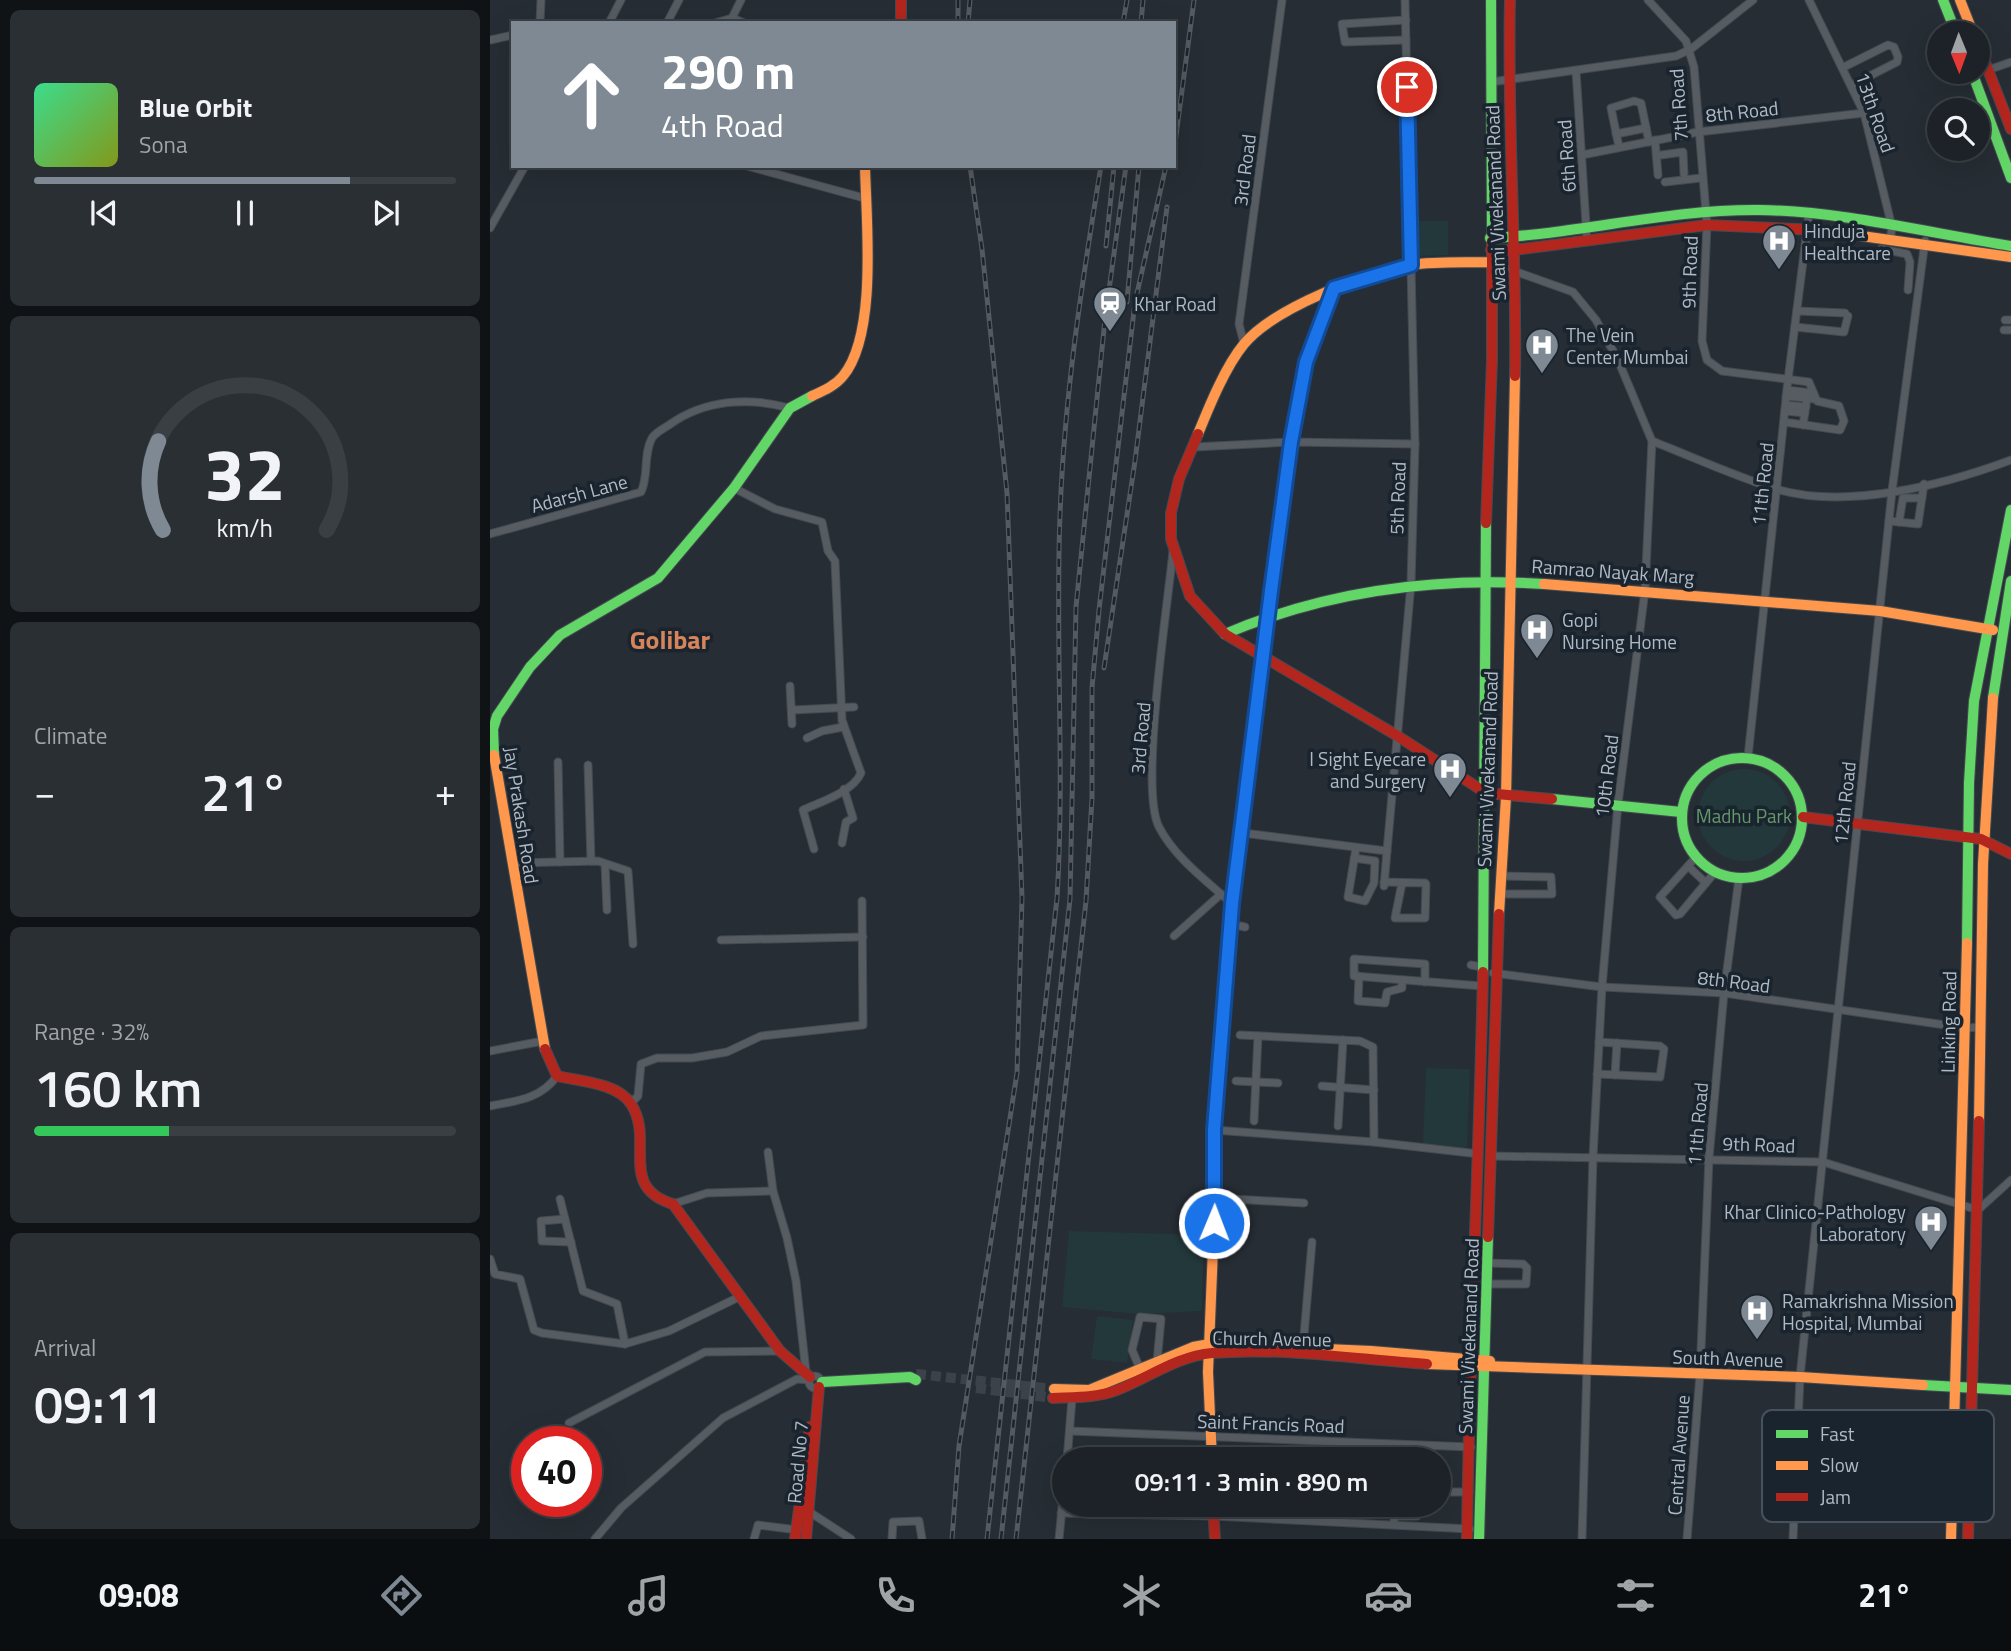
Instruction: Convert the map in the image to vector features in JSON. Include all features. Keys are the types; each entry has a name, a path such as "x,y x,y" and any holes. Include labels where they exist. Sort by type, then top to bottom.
{"street":[{"path":"540,21 541,0"},
{"path":"610,21 621,0"},
{"path":"732,18 741,0"},
{"path":"901,0 901,21"},
{"name":"3rd Road","path":"1244,344 1239,324 1282,0"},
{"name":"5th Road","path":"1384,882 1411,584 1415,444 1405,0"},
{"name":"Swami Vivekanand Road","path":"1474,1534 1482,1447 1488,1263 1482,986 1479,968 1483,936 1486,793 1484,580 1492,360 1491,0"},
{"name":"Swami Vivekanand Road","path":"1474,1534 1469,1492 1469,1363 1474,1263 1485,1155 1506,797 1517,271 1513,237 1508,81 1510,0"},
{"name":"7th Road","path":"1648,0 1691,49 1707,225"},
{"path":"1491,82 1676,56 1691,49 1754,0"},
{"name":"13th Road","path":"1808,0 1844,67 1864,113 1892,227 1884,246"},
{"path":"1943,0 1951,21"},
{"path":"1960,0 1968,21"},
{"path":"668,21 676,1"},
{"path":"722,21 732,18 739,21"},
{"path":"1406,20 1342,24 1345,42 1406,40"},
{"path":"490,41 511,36"},
{"path":"1844,67 1888,46 1894,47 1897,62 1852,85"},
{"path":"1990,69 2011,62"},
{"name":"6th Road","path":"1576,71 1587,240"},
{"path":"1990,75 2011,130 1997,134"},
{"path":"1977,84 2011,178"},
{"path":"1619,148 1611,108 1634,101 1641,102 1646,128 1656,140 1660,157 1658,175"},
{"name":"8th Road","path":"1582,155 1698,132 1864,113"},
{"path":"1616,134 1646,128"},
{"path":"1675,136 1676,153"},
{"path":"1660,157 1683,152 1682,174"},
{"path":"1665,182 1700,167"},
{"path":"490,228 524,168"},
{"path":"754,168 864,198"},
{"name":"Jay Prakash Road","path":"557,1076 547,1060 520,916 514,863 494,784 492,723 525,672 560,635 644,589 658,578 734,488 790,408 834,385 845,374 867,307 865,168"},
{"path":"1682,174 1701,178"},
{"path":"1490,238 1513,237 1587,224 1704,212 1779,210 2011,246"},
{"name":"11th Road","path":"1748,757 1788,380 1809,214"},
{"path":"1490,250 1514,250 1707,225 1808,228 1884,246 2011,257"},
{"name":"9th Road","path":"1707,225 1702,341 1707,360 1722,371 1788,380"},
{"name":"12th Road","path":"1799,1410 1892,491 1919,291 1914,249 1927,233"},
{"path":"1914,249 1905,290 1919,291"},
{"path":"1491,262 1411,265 1334,288 1275,319 1244,344 1210,404 1195,447 1179,479 1171,513 1173,545 1190,596 1225,634 1396,734 1486,793 1681,812"},
{"name":"10th Road","path":"1491,262 1573,292 1588,310 1618,360 1652,441 1645,590 1618,804 1602,987 1593,1157 1589,1371 1582,1539"},
{"path":"1211,1447 1210,1349 1215,1198 1214,1130 1232,904 1291,442 1306,362 1334,288"},
{"path":"1795,327 1844,332 1846,314 1797,313"},
{"path":"1805,328 1807,313"},
{"path":"1788,380 1809,382 1811,396 1805,416"},
{"path":"1785,413 1805,416 1843,428 1844,421 1839,406 1819,403 1811,396 1787,393"},
{"name":"Adarsh Lane","path":"490,534 641,492 650,445 655,435 699,408 739,401 768,402 790,408"},
{"path":"1785,413 1805,416"},
{"path":"1652,441 1778,489 1832,497 1892,491 1970,475 2011,460"},
{"path":"1195,447 1291,442 1415,444"},
{"path":"1889,522 1918,524 1924,484"},
{"path":"734,488 775,509 822,523 828,551 837,568 844,727 861,774 827,802 802,811 814,849"},
{"path":"1899,522 1902,499 1922,498"},
{"name":"Linking Road","path":"1955,1410 1974,701 2011,510"},
{"name":"3rd Road","path":"1173,545 1151,779 1158,825 1178,854 1232,904"},
{"name":"Ramrao Nayak Marg","path":"1225,634 1268,616 1411,584 1484,580 1645,590 1880,611 2003,631"},
{"path":"1998,580 2011,583"},
{"name":"Linking Road","path":"1972,1410 1990,702 2011,583"},
{"path":"790,686 792,724"},
{"path":"793,710 854,708"},
{"path":"807,738 822,731 844,727"},
{"path":"1748,757 1776,767 1796,789 1803,817 1798,841 1784,861 1763,874 1739,878 1715,872 1696,857 1684,836 1681,812 1692,782 1716,762 1748,757"},
{"path":"558,762 560,862"},
{"path":"588,765 591,861"},
{"path":"842,843 846,822 853,817 844,789"},
{"path":"1803,817 1986,841 2011,854"},
{"path":"1243,833 1387,852"},
{"path":"1354,858 1375,861 1374,877 1366,901 1349,898 1354,858 1356,848"},
{"path":"1696,857 1660,897 1676,915 1715,872"},
{"path":"514,863 591,861 630,873 633,944"},
{"path":"605,864 607,910"},
{"path":"1688,866 1706,883"},
{"path":"1500,894 1552,894 1550,877 1501,876"},
{"path":"1374,877 1384,882 1426,884 1425,918 1395,918 1402,883"},
{"name":"11th Road","path":"1700,1374 1709,1158 1724,993 1739,878"},
{"path":"1174,936 1221,894"},
{"path":"631,1103 639,1096 640,1064 657,1058 692,1058 727,1052 761,1036 863,1025 862,901"},
{"path":"1230,924 1245,927"},
{"path":"1483,936 1497,936"},
{"path":"720,940 863,937"},
{"path":"1424,982 1425,964 1355,958 1352,975 1388,979 1424,982 1482,986"},
{"path":"1388,979 1390,961"},
{"name":"8th Road","path":"1479,968 1495,974 1602,987 1724,993 1838,1012 1966,1028 1980,1027"},
{"path":"1359,976 1358,1001 1385,1003 1387,992 1402,988 1402,980"},
{"path":"1240,1035 1360,1041 1373,1046 1374,1142"},
{"path":"1254,1121 1258,1036"},
{"path":"1338,1126 1343,1040"},
{"path":"490,1051 543,1041"},
{"path":"1597,1074 1660,1077 1664,1049 1660,1046 1599,1042"},
{"path":"1615,1075 1617,1043"},
{"path":"490,1106 526,1100 549,1088 557,1076 609,1088 631,1103 638,1124 639,1160 646,1191 656,1199 673,1205 780,1351 813,1381"},
{"path":"1236,1082 1278,1083"},
{"path":"1322,1086 1374,1090"},
{"name":"9th Road","path":"1214,1130 1374,1142 1485,1155 1823,1162 1978,1210"},
{"path":"768,1152 772,1191 788,1238 813,1381"},
{"path":"1978,1210 2011,1180"},
{"path":"673,1205 707,1193 772,1191"},
{"path":"1215,1198 1304,1203"},
{"path":"560,1199 583,1292 617,1304 625,1344"},
{"path":"565,1219 541,1221 541,1241 570,1242"},
{"path":"1303,1347 1312,1242"},
{"path":"490,1259 495,1274 520,1279 537,1332 625,1344 669,1331 741,1296"},
{"path":"1474,1263 1523,1264 1527,1268 1523,1285 1487,1284"},
{"path":"1157,1362 1162,1322 1158,1318 1140,1317 1132,1350 1142,1374 1157,1362 1193,1347 1303,1347 1469,1363"},
{"name":"Church Avenue","path":"1142,1374 1117,1390 1072,1399 1054,1394 1090,1390 1210,1349 1485,1363"},
{"path":"569,1423 705,1352 780,1351"},
{"name":"South Avenue","path":"1485,1363 1589,1371 1800,1377 1956,1389 2011,1390"},
{"name":"Central Avenue","path":"1687,1539 1700,1374"},
{"path":"595,1539 621,1508 723,1418 797,1379 813,1381 914,1377"},
{"name":"Road No 7","path":"801,1535 813,1381"},
{"path":"1068,1447 1072,1399"},
{"name":"Saint Francis Road","path":"1070,1431 1482,1447"},
{"path":"1451,1492 1469,1492"},
{"path":"805,1509 851,1539"},
{"path":"1059,1539 1061,1517"},
{"path":"1213,1517 1215,1539"},
{"path":"1328,1517 1394,1521 1474,1534"},
{"path":"1394,1517 1394,1521"},
{"path":"1394,1521 1413,1517"},
{"path":"892,1539 895,1521 921,1522 922,1539"},
{"path":"754,1539 758,1525 801,1535"}],"green space":[{"path":"1418,221 1448,221 1448,255 1419,256"},
{"name":"Madhu Park","path":"1744,769 1762,773 1776,783 1786,797 1790,815 1786,833 1776,847 1762,857 1744,861 1726,857 1712,847 1702,833 1698,815 1702,797 1712,783 1726,773"},
{"path":"1426,1068 1470,1069 1467,1149 1423,1144"},
{"path":"1069,1231 1204,1235 1202,1311 1139,1314 1062,1307"},
{"path":"1097,1316 1133,1320 1127,1363 1091,1359"}],"tunnel":[{"path":"916,1374 1054,1389"},
{"path":"976,1388 1053,1398"}],"railway":[{"path":"958,0 958,21"},
{"path":"968,21 970,0"},
{"path":"1123,21 1127,0"},
{"path":"1141,21 1143,0"},
{"path":"1176,136 1194,0"},
{"path":"952,1539 959,1446 1017,1073 1022,898 1007,493 982,249 970,168"},
{"path":"987,1539 1057,898 1062,471 1075,340 1101,168"},
{"path":"1106,246 1114,168"},
{"path":"1001,1539 1070,899 1076,607 1105,319 1126,168"},
{"path":"1127,302 1139,168"},
{"path":"1016,1539 1086,901 1092,798 1092,688 1099,610 1135,302 1166,168"},
{"path":"1104,668 1135,461 1167,207"}],"traffic: fast":[{"path":"1491,0 1492,241"},
{"path":"1943,0 1951,21"},
{"path":"1976,84 2011,178"},
{"path":"1490,238 1557,232 1691,213 1759,210 1853,218 2011,246"},
{"path":"494,755 493,729 497,716 530,667 560,635 658,578 734,488 790,408 812,396"},
{"path":"1967,943 1969,783 1974,701 2011,510"},
{"path":"1483,972 1486,523"},
{"path":"1993,698 2011,581"},
{"path":"1225,634 1303,607 1382,590 1463,583 1544,584"},
{"path":"1222,1025 1232,904 1268,616"},
{"path":"1742,758 1765,763 1784,776 1797,795 1802,818 1797,841 1784,860 1765,873 1742,878 1719,873 1700,860 1687,841 1682,818 1687,795 1700,776 1719,763 1742,758"},
{"path":"1552,799 1681,812"},
{"path":"1479,1539 1488,1237"},
{"path":"822,1382 910,1377 916,1380"},
{"path":"1923,1385 2011,1390"}],"traffic: slow":[{"path":"1960,0 1968,21"},
{"path":"812,396 833,385 843,376 854,357 861,333 868,275 865,168"},
{"path":"1819,230 2011,257"},
{"path":"1198,434 1237,353 1258,331 1298,305 1346,284 1392,269 1431,263 1491,262"},
{"path":"1499,914 1506,797 1515,376"},
{"path":"1544,584 1880,611 1993,630"},
{"path":"1979,1121 1983,864 1993,698"},
{"path":"494,755 545,1049"},
{"path":"1954,1410 1967,943"},
{"path":"1211,1447 1208,1372 1215,1198 1214,1130 1222,1025"},
{"path":"1054,1389 1089,1390 1193,1347 1210,1344 1371,1351 1490,1361"},
{"path":"1427,1364 1800,1377 1923,1385"},
{"path":"1951,1522 1951,1539"}],"traffic: jam":[{"path":"901,0 901,21"},
{"path":"1510,0 1515,376"},
{"path":"1990,75 2011,129"},
{"path":"1491,250 1514,250 1707,225 1819,230"},
{"path":"1486,523 1492,360 1492,241"},
{"path":"1198,434 1179,479 1171,513 1171,539 1190,596 1225,634 1396,735 1486,793 1552,799"},
{"path":"1803,817 1981,839 2011,854"},
{"path":"1488,1237 1499,914"},
{"path":"1467,1539 1483,972"},
{"path":"545,1049 557,1076 608,1087 617,1091 631,1104 640,1132 641,1174 646,1186 656,1196 673,1204 780,1351 810,1377"},
{"path":"1971,1410 1979,1121"},
{"path":"1053,1398 1109,1393 1187,1358 1212,1353 1265,1351 1427,1364"},
{"path":"806,1539 819,1387"},
{"path":"795,1539 810,1427"},
{"path":"1214,1517 1215,1539"},
{"path":"1968,1522 1968,1539"}],"place":[{"name":"Hinduja Healthcare","path":"1779,271"},
{"name":"Khar Road","path":"1110,333"},
{"name":"The Vein Center Mumbai","path":"1542,375"},
{"name":"Gopi Nursing Home","path":"1537,660"},
{"name":"I Sight Eyecare and Surgery","path":"1450,799"},
{"name":"Khar Clinico-Pathology Laboratory","path":"1931,1252"},
{"name":"Ramakrishna Mission Hospital, Mumbai","path":"1757,1341"}],"district":[{"name":"Golibar","path":"670,639"}],"route":[{"path":"1214,1223 1214,1130 1232,904 1291,442 1306,362 1334,288 1411,265 1407,87"}]}
